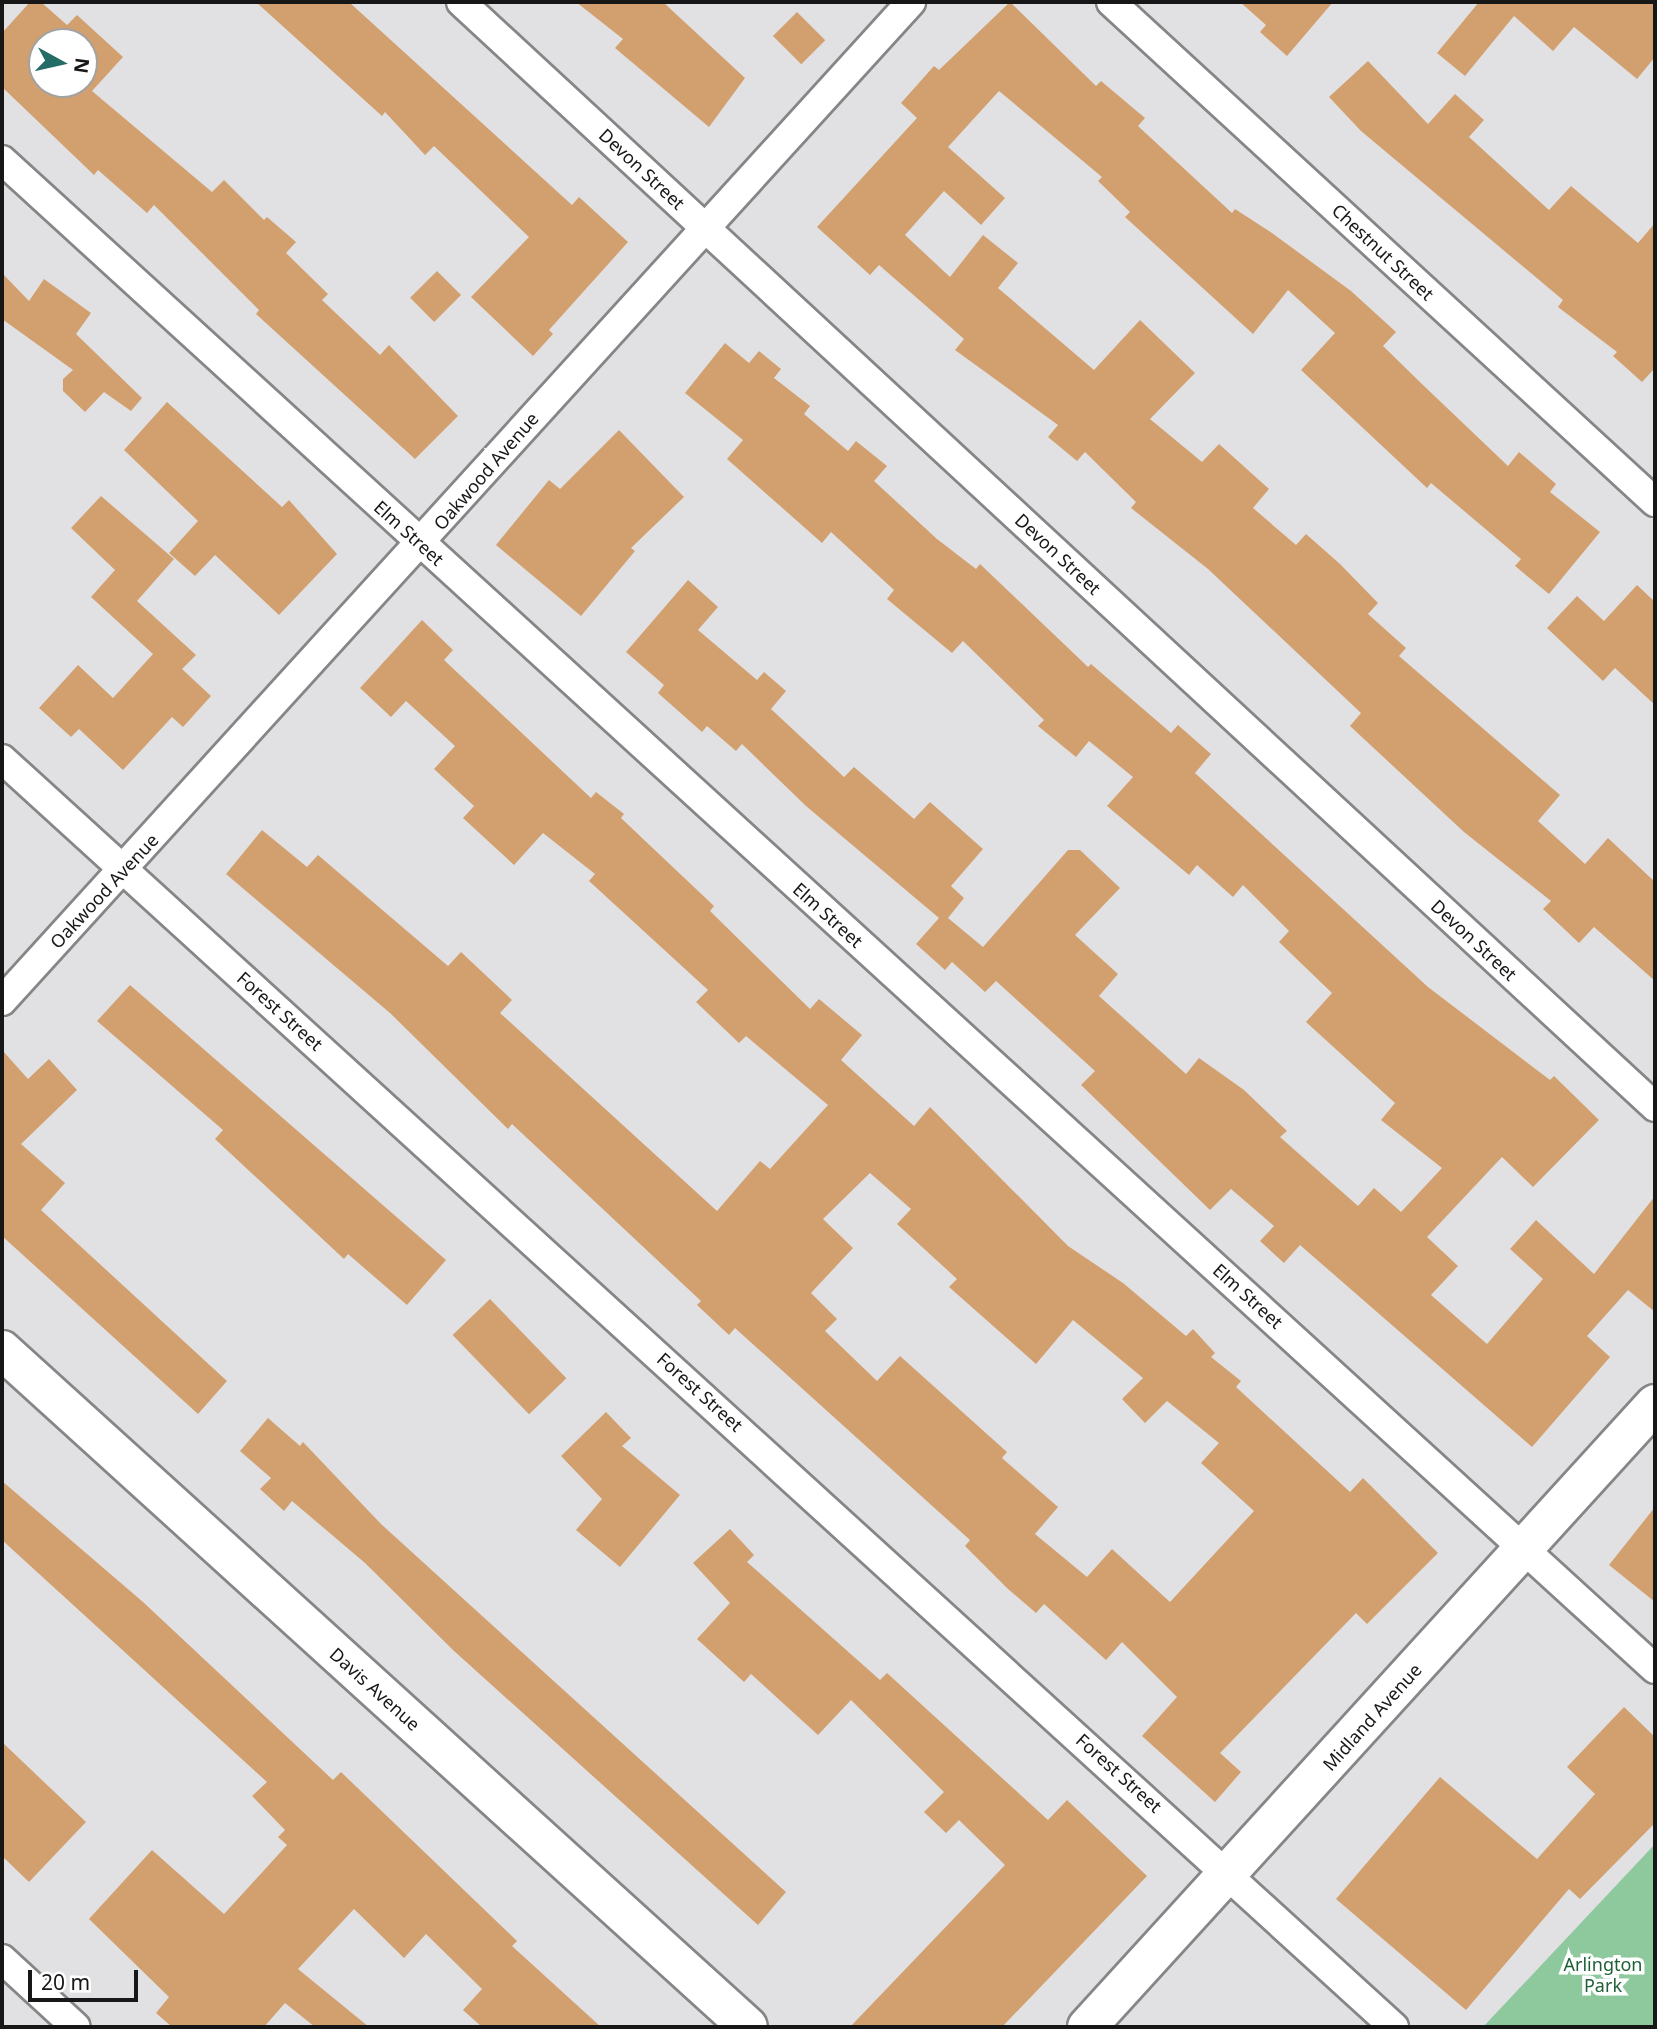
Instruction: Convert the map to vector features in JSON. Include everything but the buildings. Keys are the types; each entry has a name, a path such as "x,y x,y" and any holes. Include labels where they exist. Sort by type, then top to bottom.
{"street":[{"name":"Devon Street","path":"461,2 1655,1107"},
{"name":"Oakwood Avenue","path":"2,1001 125,870 421,544 703,225 911,2"},
{"name":"Chestnut Street","path":"1111,2 1655,502"},
{"name":"Elm Street","path":"2,160 1655,1669"},
{"name":"Forest Street","path":"2,759 1230,1873 1394,2027"},
{"name":"Davis Avenue","path":"2,1350 748,2027"},
{"name":"Midland Avenue","path":"1087,2027 1655,1404"},
{"path":"2,1959 76,2027"}],"green space":[{"name":"Arlington Park","path":"1655,1844 1655,2027 1483,2027"}]}
